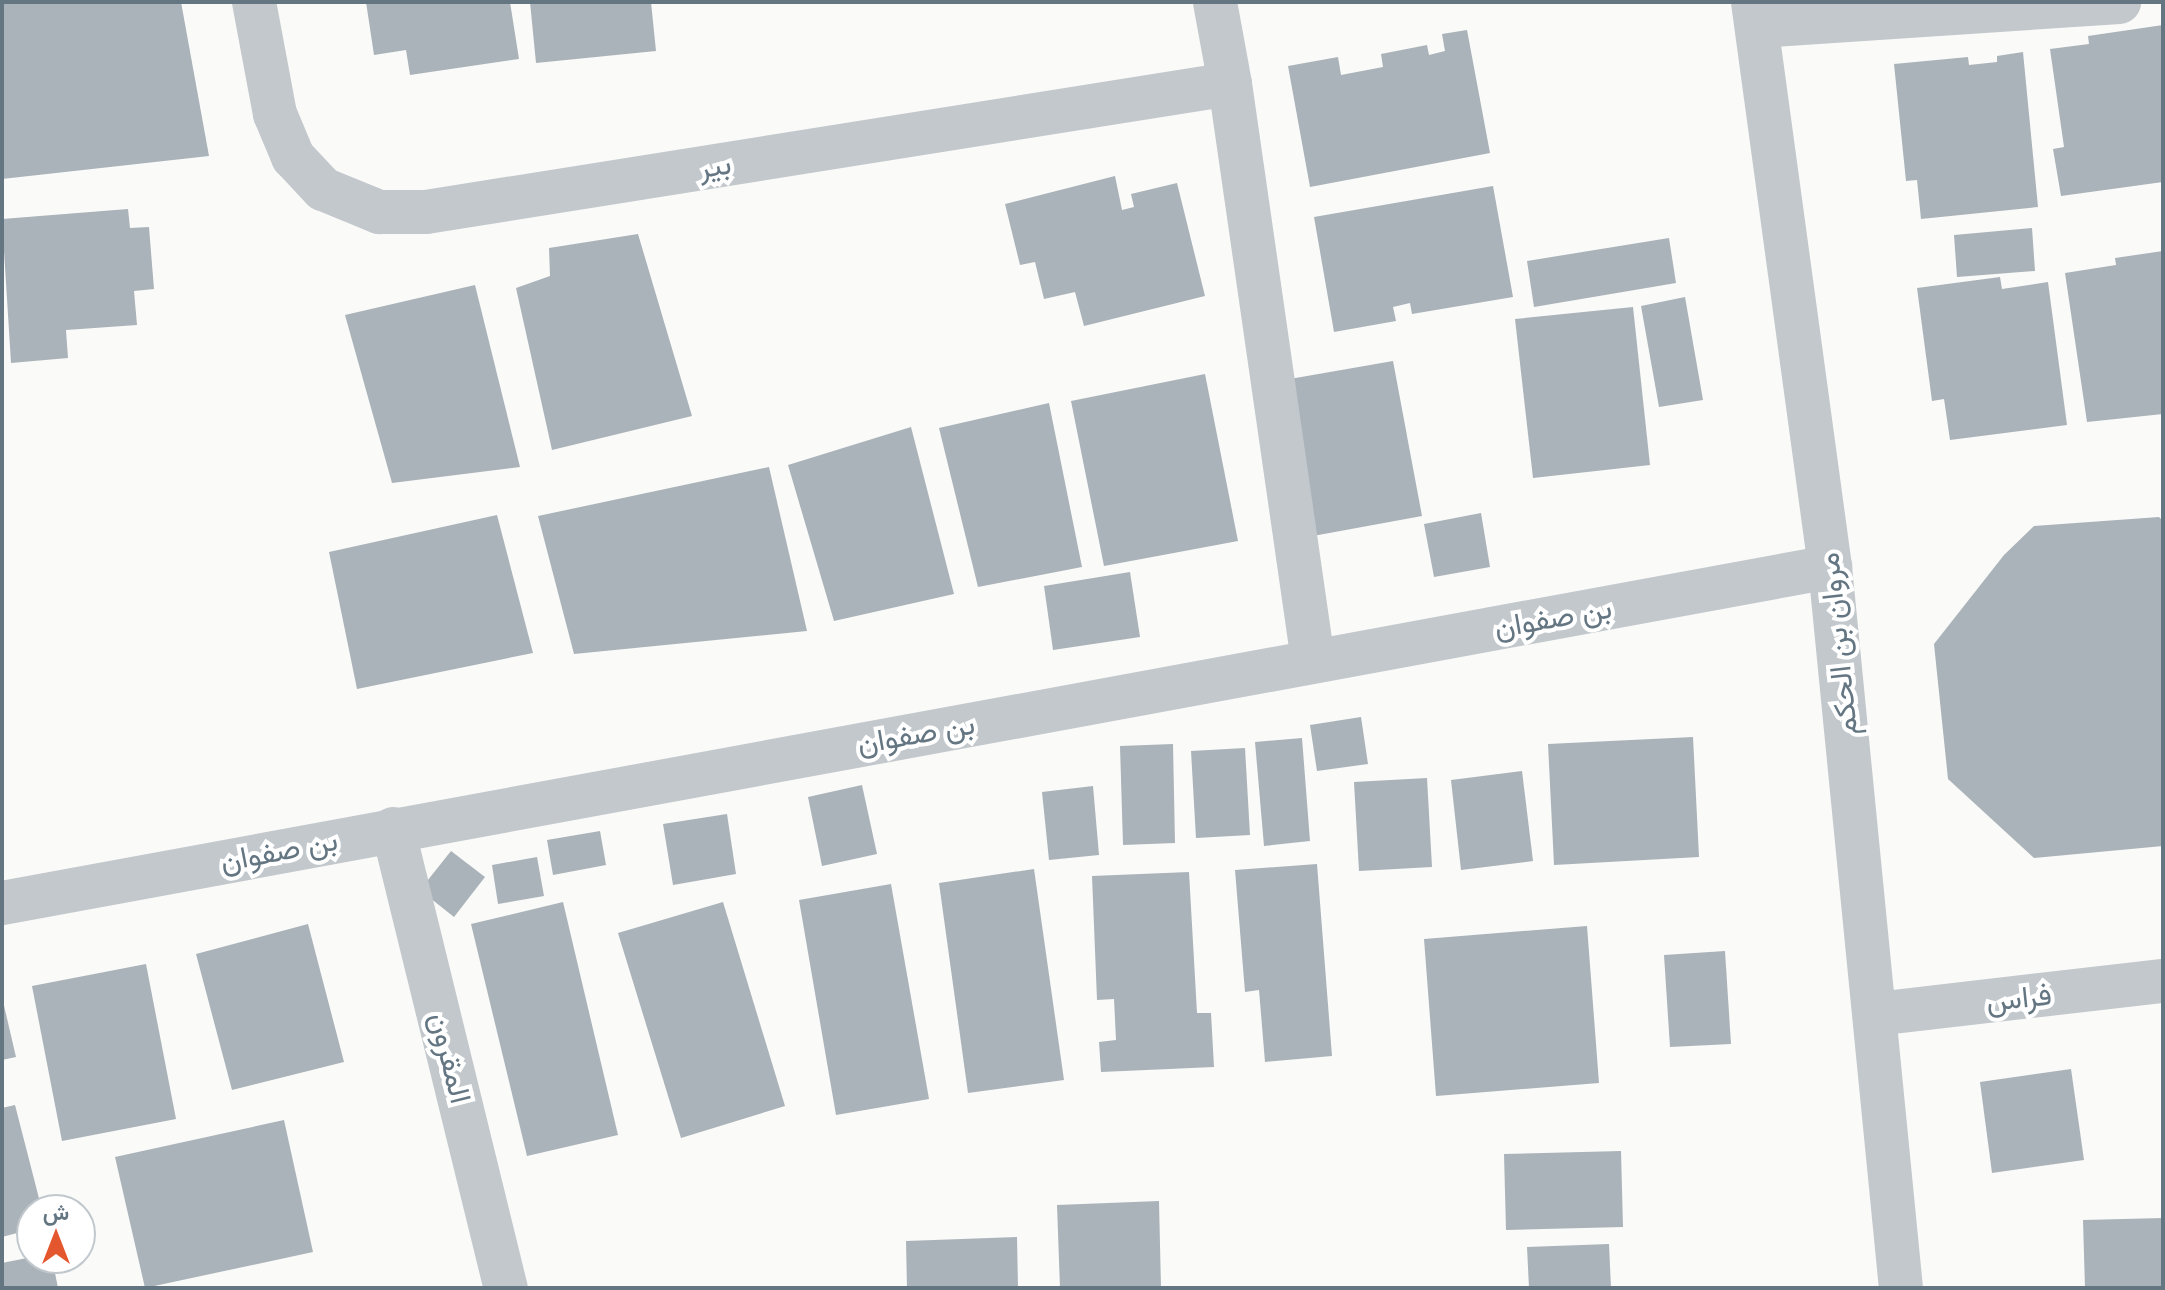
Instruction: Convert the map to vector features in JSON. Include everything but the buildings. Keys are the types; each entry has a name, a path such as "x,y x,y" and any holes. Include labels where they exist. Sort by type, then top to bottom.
{"street":[{"name":"بير","path":"254,2 275,114 293,157 323,189 379,212 426,212 1230,84"},
{"path":"1215,2 1230,84 1313,661"},
{"path":"1756,14 2119,2"},
{"name":"مروان بن الحكم","path":"1756,14 1830,567 1901,1288"},
{"name":"بن صفوان","path":"2,903 1830,567"},
{"name":"المقرون","path":"393,829 506,1288"},
{"name":"فراس","path":"1876,1014 2163,981"}]}
